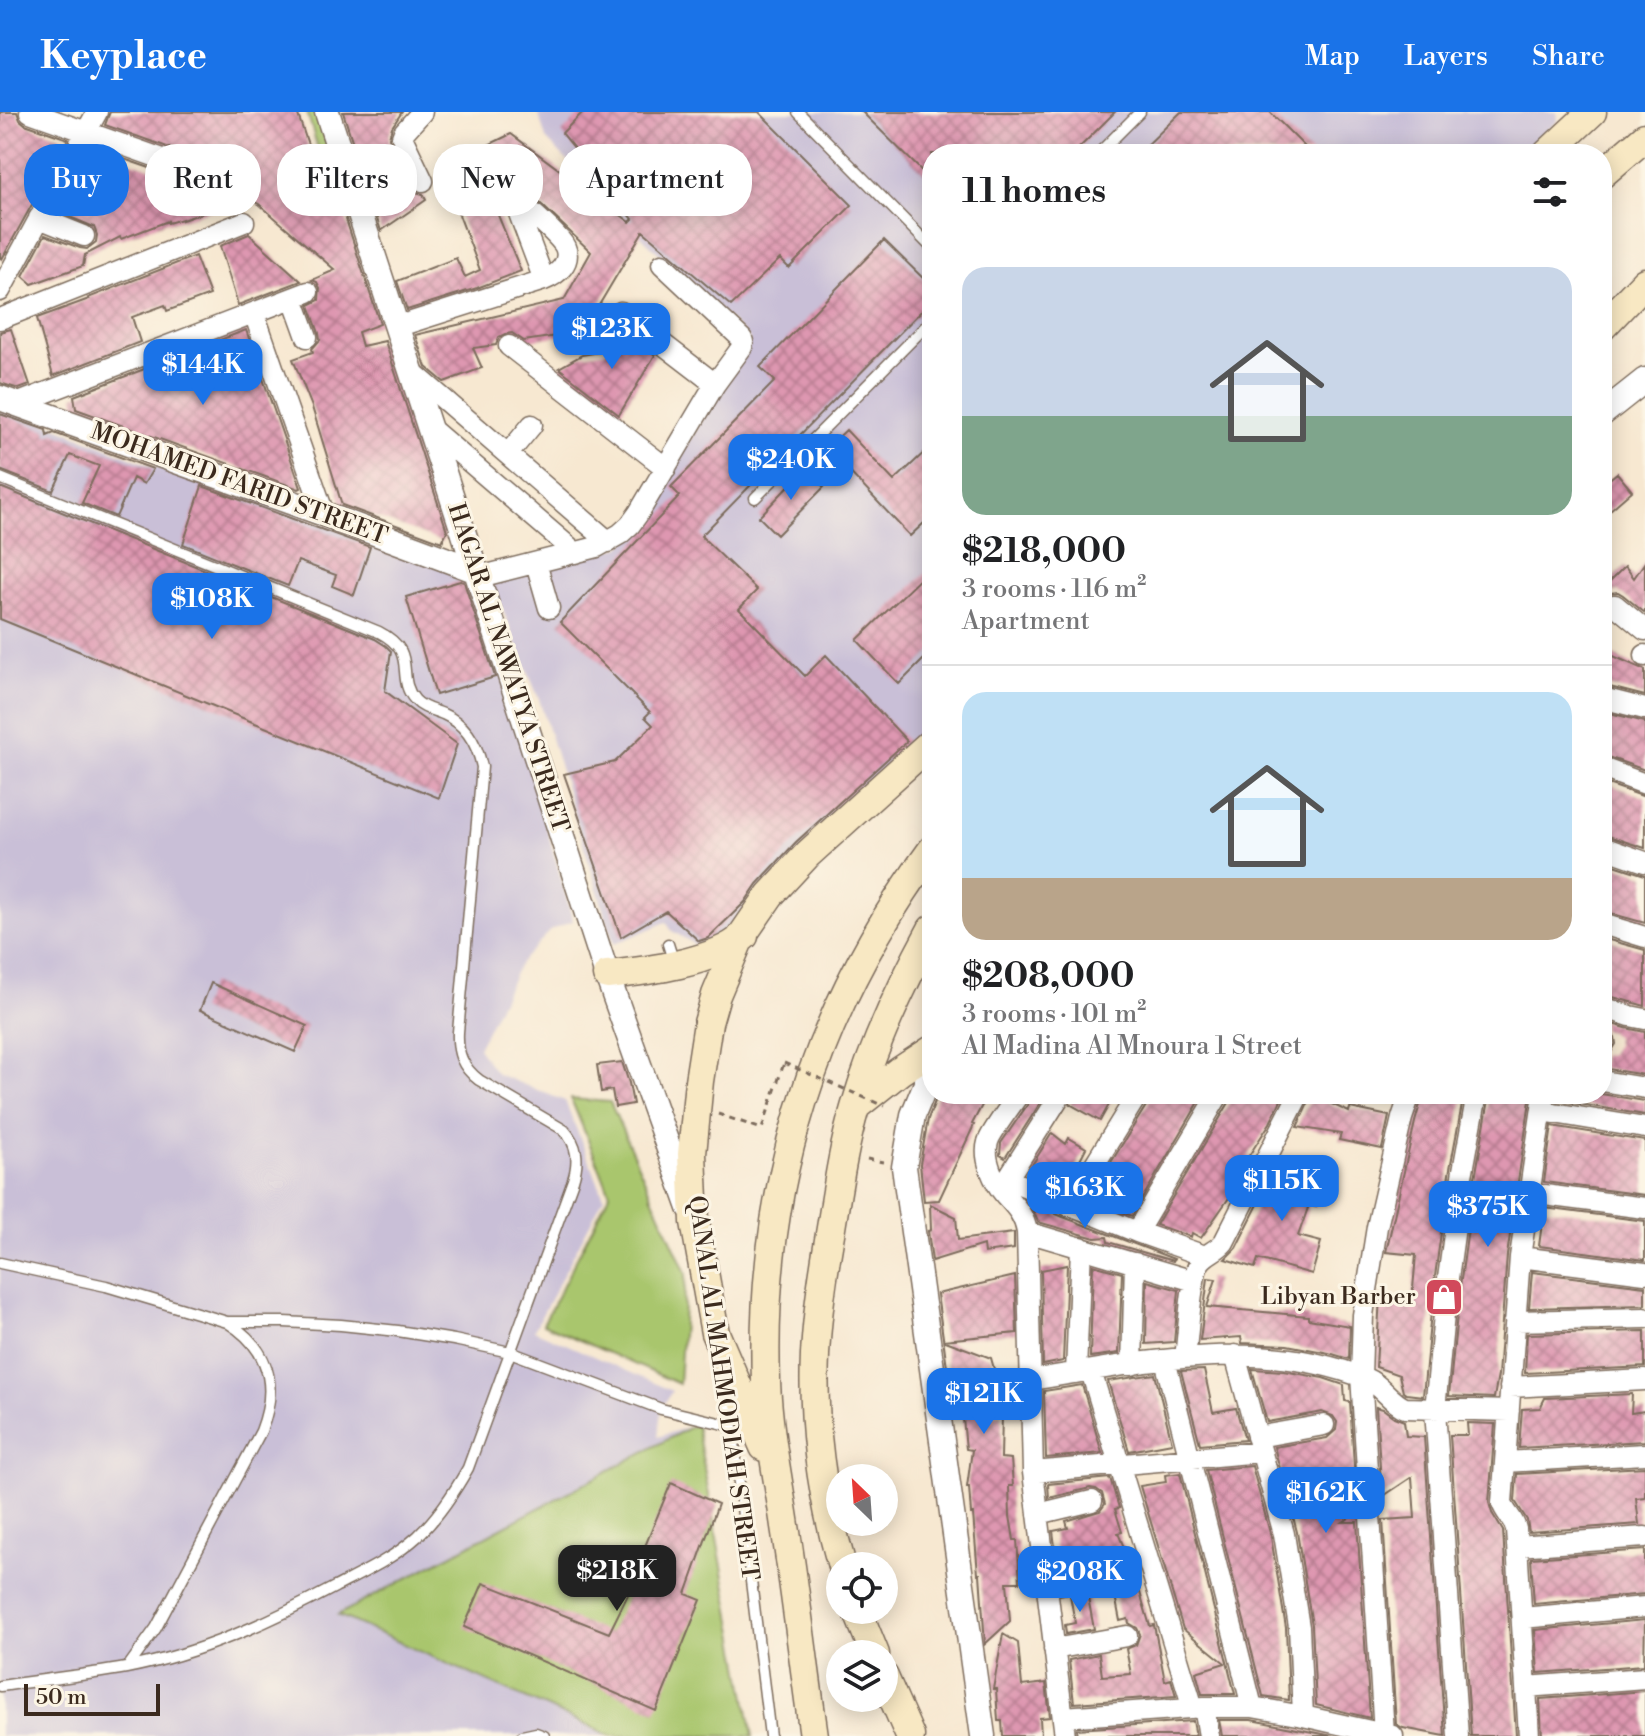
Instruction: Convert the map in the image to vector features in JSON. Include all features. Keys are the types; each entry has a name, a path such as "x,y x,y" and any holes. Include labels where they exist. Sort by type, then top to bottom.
{"main road":[{"path":"1557,144 1588,114"},
{"path":"1612,165 1645,137"},
{"path":"1612,316 1645,282"},
{"name":"QANAL AL MAHMODIAH STREET","path":"715,1333 695,1222 692,1154 702,1052 716,995 739,940 770,895 922,751"},
{"path":"607,975 652,970 671,954 718,951 739,940 922,776"},
{"name":"QANAL AL MAHMODIAH STREET","path":"814,1736 776,1477 766,1385 767,1291 778,1199 800,1107 847,987 887,914 922,864"},
{"path":"838,1552 827,1509 815,1408 818,1313 855,1106 886,1021 922,947"},
{"path":"855,1106 922,1057"},
{"path":"715,1333 776,1477"},
{"path":"898,1709 910,1736"}],"street":[{"path":"30,112 145,153"},
{"path":"0,291 97,112"},
{"name":"HAGAR AL NAWATYA STREET","path":"327,112 607,975 695,1222"},
{"path":"422,112 402,137 423,181"},
{"path":"396,327 544,280 561,269 565,263 564,244 511,193 544,280"},
{"path":"39,218 84,236"},
{"path":"0,319 244,222"},
{"path":"478,574 576,553 609,542 630,525 715,384 742,347 743,341 662,264"},
{"path":"8,401 301,295 307,337"},
{"path":"621,312 715,384"},
{"path":"254,313 324,514"},
{"path":"509,346 666,468"},
{"path":"410,370 609,542"},
{"path":"1612,406 1645,380"},
{"name":"MOHAMED FARID STREET","path":"8,401 324,514 478,574"},
{"path":"508,454 532,425"},
{"path":"429,427 576,553"},
{"path":"536,563 549,608"},
{"path":"1612,605 1645,630"},
{"path":"1612,702 1645,709"},
{"path":"1612,772 1645,784"},
{"path":"1612,850 1645,862"},
{"path":"1612,927 1645,937"},
{"path":"1612,1010 1645,1019"},
{"path":"1612,1083 1645,1088"},
{"path":"922,1093 913,1115 904,1167 983,1736"},
{"path":"1012,1104 988,1141 988,1160 994,1179 1205,1256"},
{"path":"1004,1184 1055,1104"},
{"path":"1069,1206 1132,1104"},
{"path":"1137,1232 1209,1104"},
{"path":"1252,1707 1190,1459 1175,1358 1195,1271 1205,1256 1224,1242 1294,1104"},
{"path":"1004,1184 1025,1220 1027,1232 1033,1472 1064,1726 1199,1708 1252,1707 1383,1734 1361,1376 1363,1315 1377,1227 1407,1104"},
{"path":"1458,1736 1435,1410 1446,1293 1475,1104"},
{"path":"1529,1736 1515,1523 1502,1503 1520,1257 1543,1104"},
{"path":"1551,1104 1645,1128"},
{"path":"1529,1193 1645,1208"},
{"path":"1027,1232 1194,1281"},
{"path":"1081,1247 1084,1372 1119,1465 1209,1736"},
{"path":"1520,1257 1645,1273"},
{"path":"1132,1365 1135,1263"},
{"path":"1515,1321 1645,1318"},
{"path":"1235,1355 1284,1534 1299,1627 1303,1716"},
{"path":"1030,1380 1175,1358 1235,1355 1297,1358 1372,1381 1405,1408 1509,1411"},
{"path":"1510,1387 1645,1380"},
{"path":"1033,1472 1190,1459 1259,1445 1324,1425"},
{"path":"1505,1462 1645,1454"},
{"path":"1274,1497 1318,1494"},
{"path":"1038,1514 1092,1501"},
{"path":"1517,1546 1645,1537"},
{"path":"1047,1587 1107,1574"},
{"path":"1522,1618 1645,1607"},
{"path":"1054,1649 1127,1636"},
{"path":"1526,1687 1645,1678"}],"lane":[{"path":"798,112 922,238"},
{"path":"1108,144 1140,112"},
{"path":"755,498 922,330"},
{"path":"0,478 388,637 396,644 402,652 406,682 414,699 455,721 465,730 474,741 482,767 458,1032 459,1053 463,1064 479,1080 564,1130 573,1142 577,1157 573,1180 468,1468 436,1517 415,1538 367,1571 276,1617 220,1641 127,1668 0,1686"},
{"path":"0,1263 106,1286 227,1322 255,1344 264,1360 270,1396 261,1431 156,1628 127,1668"},
{"path":"227,1322 355,1327 454,1340 510,1352 661,1409 732,1426"},
{"name":"QANAL AL MAHMODIAH STREET","path":"715,1333 732,1426 770,1736"},
{"path":"522,1736 536,1733 544,1736"}],"path":[{"path":"696,1107 762,1129 784,1063 884,1106"}],"shaded area":[{"path":"538,112 1557,112 1558,121 1532,144 922,144 922,741 737,932 701,948 672,931 666,922 614,944 539,699 491,581 621,547 637,529 750,339 621,216 752,216 752,144 559,144 559,152 546,139"},
{"path":"0,404 154,467 204,478 467,578 503,675 573,921 551,930 520,963 478,1048 497,1074 565,1101 604,1197 534,1330 672,1391 661,1409 658,1437 696,1424 753,1736 0,1736"}],"green space":[{"path":"307,112 337,112 347,144 317,144"},
{"path":"571,1099 610,1102 686,1273 679,1384 543,1324 610,1193"},
{"path":"696,1424 753,1736 611,1736 338,1615"}],"building":[{"path":"0,112 17,112 25,124 68,139 65,144 24,144 26,216 0,258"},
{"path":"110,112 297,112 308,144 277,144 277,216 345,216 380,324 358,332 362,346 385,341 447,531 442,542 342,505 312,407 293,359 313,352 320,340 309,305 319,300 320,288 312,280 335,270 261,206 261,144 159,144 105,125"},
{"path":"343,112 402,112 392,127 391,144 353,144"},
{"path":"583,112 759,112 852,205 789,268 780,259 731,306 643,231 583,332 524,341 512,333 505,334 499,337 496,345 473,348 482,368 444,382 426,367 415,335 564,300 591,252 543,206 543,158 559,169 559,216 622,216 630,222 633,219 631,216 752,216 752,144 571,144 562,133"},
{"path":"862,112 1115,112 1083,144 922,144 922,171"},
{"path":"1181,112 1270,112 1302,144 1148,144"},
{"path":"511,134 525,144 490,144"},
{"path":"129,161 145,166 145,216 194,216 120,237 85,255 83,266 32,284 23,276 45,235 87,249 96,242 94,227 68,216 129,216"},
{"path":"417,192 423,194 426,200 417,206"},
{"path":"376,216 403,216 381,231"},
{"path":"460,216 498,216 521,271 407,310 397,281 456,258 465,277 480,270"},
{"path":"249,234 301,281 238,305 220,246"},
{"path":"884,240 922,277 922,310 701,536 757,590 739,609 805,676 826,655 907,741 796,842 757,884 745,902 708,938 699,941 666,911 621,937 564,774 615,762 653,725 645,717 650,712 560,622 680,496 671,487 775,381 760,367"},
{"path":"195,256 210,295 167,311 165,305 132,317 140,342 53,376 37,318"},
{"path":"11,329 30,385 19,389 0,383 0,332"},
{"path":"246,330 299,489 76,409 74,396"},
{"path":"624,331 655,355 619,415 559,368 582,355 606,351 615,336"},
{"path":"0,414 46,430 47,436 54,433 153,469 144,484 133,478 116,517 82,503 99,466 70,455 53,491 0,470"},
{"path":"846,430 894,481 922,454 922,525 910,536 827,448"},
{"path":"805,469 824,487 777,535 759,517"},
{"path":"1617,473 1632,491 1612,508 1612,477"},
{"path":"202,486 370,547 354,595 332,586 336,575 298,561 288,586 183,544"},
{"path":"0,487 386,646 391,651 385,691 457,744 439,798 0,619"},
{"path":"1645,562 1645,613 1623,595 1612,593 1612,579 1625,566 1634,578"},
{"path":"922,577 922,661 899,684 857,640"},
{"path":"464,582 495,677 436,695 406,597"},
{"path":"1612,655 1645,670 1645,696 1612,688"},
{"path":"1612,714 1645,722 1645,770 1612,758"},
{"path":"1612,785 1645,797 1645,848 1612,837"},
{"path":"1612,864 1645,875 1645,923 1612,914"},
{"path":"1612,941 1645,950 1645,1006 1612,997"},
{"path":"211,983 307,1026 295,1052 200,1010"},
{"path":"1612,1024 1645,1032 1645,1075 1612,1070 1615,1037"},
{"path":"622,1062 633,1104 615,1107 612,1090 601,1092 597,1065"},
{"path":"1612,1096 1645,1101 1645,1115 1580,1104 1612,1104"},
{"path":"934,1104 983,1104 939,1200 924,1201 920,1164 928,1119"},
{"path":"1028,1104 1040,1104 1005,1158 1000,1155 1001,1143"},
{"path":"1070,1104 1109,1104 1100,1121"},
{"path":"1147,1104 1198,1104 1132,1216 1089,1198"},
{"path":"1228,1104 1279,1104 1248,1157 1252,1158 1240,1182 1201,1238 1156,1225"},
{"path":"1308,1104 1332,1104 1349,1112 1350,1108 1389,1116 1382,1149 1339,1140 1341,1134 1297,1127"},
{"path":"1420,1104 1462,1104 1433,1291 1423,1396 1406,1394 1399,1375 1376,1367 1380,1296 1412,1300 1416,1255 1386,1252"},
{"path":"1488,1104 1530,1104 1507,1255 1494,1398 1449,1396 1475,1178"},
{"path":"1552,1126 1645,1141 1645,1195 1544,1182"},
{"path":"1052,1133 1066,1144 1069,1138 1086,1148 1065,1188 1027,1173"},
{"path":"1278,1165 1324,1176 1316,1207 1309,1205 1298,1236 1321,1242 1312,1274 1258,1259 1255,1268 1225,1259 1236,1248"},
{"path":"1031,1203 1174,1259 1108,1242 1107,1237 1095,1238 1038,1222"},
{"path":"930,1204 956,1217 958,1240 1014,1233 1014,1249 984,1253 983,1245 932,1261 928,1231 931,1230"},
{"path":"1544,1208 1645,1221 1645,1260 1539,1246"},
{"path":"1067,1265 1063,1361 1043,1365 1041,1270"},
{"path":"1093,1265 1122,1273 1119,1353 1090,1357"},
{"path":"1532,1272 1645,1286 1645,1305 1529,1308"},
{"path":"1015,1276 1017,1333 943,1340 937,1294"},
{"path":"1208,1278 1216,1279 1207,1307 1308,1316 1308,1319 1350,1326 1349,1359 1287,1345 1242,1343 1241,1337 1200,1340"},
{"path":"1147,1281 1179,1290 1174,1342 1146,1344"},
{"path":"1645,1331 1645,1367 1525,1373 1527,1334"},
{"path":"943,1340 991,1358 996,1376 993,1376 995,1381 984,1383 985,1401 990,1415 1002,1414 1001,1458 1011,1459 1013,1486 1009,1486 1010,1516 1014,1540 1017,1540 1020,1582 1007,1582 1010,1621 985,1644 980,1574 967,1487 972,1450 966,1449 961,1398 952,1400"},
{"path":"1252,1369 1283,1371 1344,1385 1345,1401 1350,1402 1357,1513 1343,1522 1357,1522 1370,1718 1316,1705 1312,1625 1291,1509 1325,1505 1331,1492 1318,1481 1284,1483 1274,1447 1327,1438 1336,1430 1337,1422 1333,1416 1322,1412 1267,1422"},
{"path":"1204,1370 1213,1412 1236,1408 1245,1440 1200,1444 1181,1371"},
{"path":"1155,1374 1172,1443 1129,1451 1108,1381"},
{"path":"1082,1385 1102,1453 1046,1458 1044,1391"},
{"path":"1632,1394 1631,1413 1645,1411 1645,1441 1519,1448 1522,1409 1540,1408 1545,1398"},
{"path":"1376,1407 1404,1421 1406,1436 1424,1437 1445,1736 1396,1724 1383,1520 1415,1518 1412,1477 1382,1497"},
{"path":"1467,1423 1495,1424 1489,1503 1503,1531 1516,1736 1471,1736 1450,1435 1468,1435"},
{"path":"1252,1466 1271,1537 1286,1628 1289,1700 1263,1696 1206,1470"},
{"path":"1645,1467 1645,1497 1636,1498 1639,1524 1529,1532 1527,1520 1515,1501 1517,1474"},
{"path":"1180,1473 1235,1694 1202,1694 1196,1672 1225,1663 1183,1629 1140,1486 1166,1482 1165,1475"},
{"path":"1110,1478 1119,1508 1115,1509 1122,1532 1118,1533 1133,1569 1150,1626 1154,1625 1165,1681 1171,1679 1176,1696 1074,1703 1069,1660 1099,1654 1102,1676 1131,1674 1126,1649 1136,1645 1140,1634 1128,1619 1120,1621 1113,1585 1119,1579 1120,1572 1116,1565 1108,1561 1106,1550 1080,1555 1082,1566 1058,1570 1053,1531 1068,1528 1066,1521 1100,1511 1105,1504 1102,1493 1090,1488 1049,1498 1048,1484"},
{"path":"671,1483 718,1504 686,1594 701,1600 656,1711 464,1627 483,1583 609,1633 646,1558 641,1556"},
{"path":"1645,1550 1645,1594 1534,1604 1531,1558"},
{"path":"1087,1592 1094,1629 1066,1634 1065,1625 1075,1623 1070,1595"},
{"path":"1645,1620 1644,1665 1538,1673 1535,1630"},
{"path":"1003,1634 1018,1643 1022,1686 1046,1683 1050,1717 1040,1718 1041,1736 1003,1736 1002,1721 998,1721 996,1689 993,1689"},
{"path":"1645,1691 1645,1736 1542,1736 1540,1699"},
{"path":"1219,1720 1251,1720 1333,1736 1222,1736"},
{"path":"1193,1721 1196,1736 1078,1736 1077,1729"}],"place":[{"name":"Libyan Barber","path":"1444,1297"}]}
